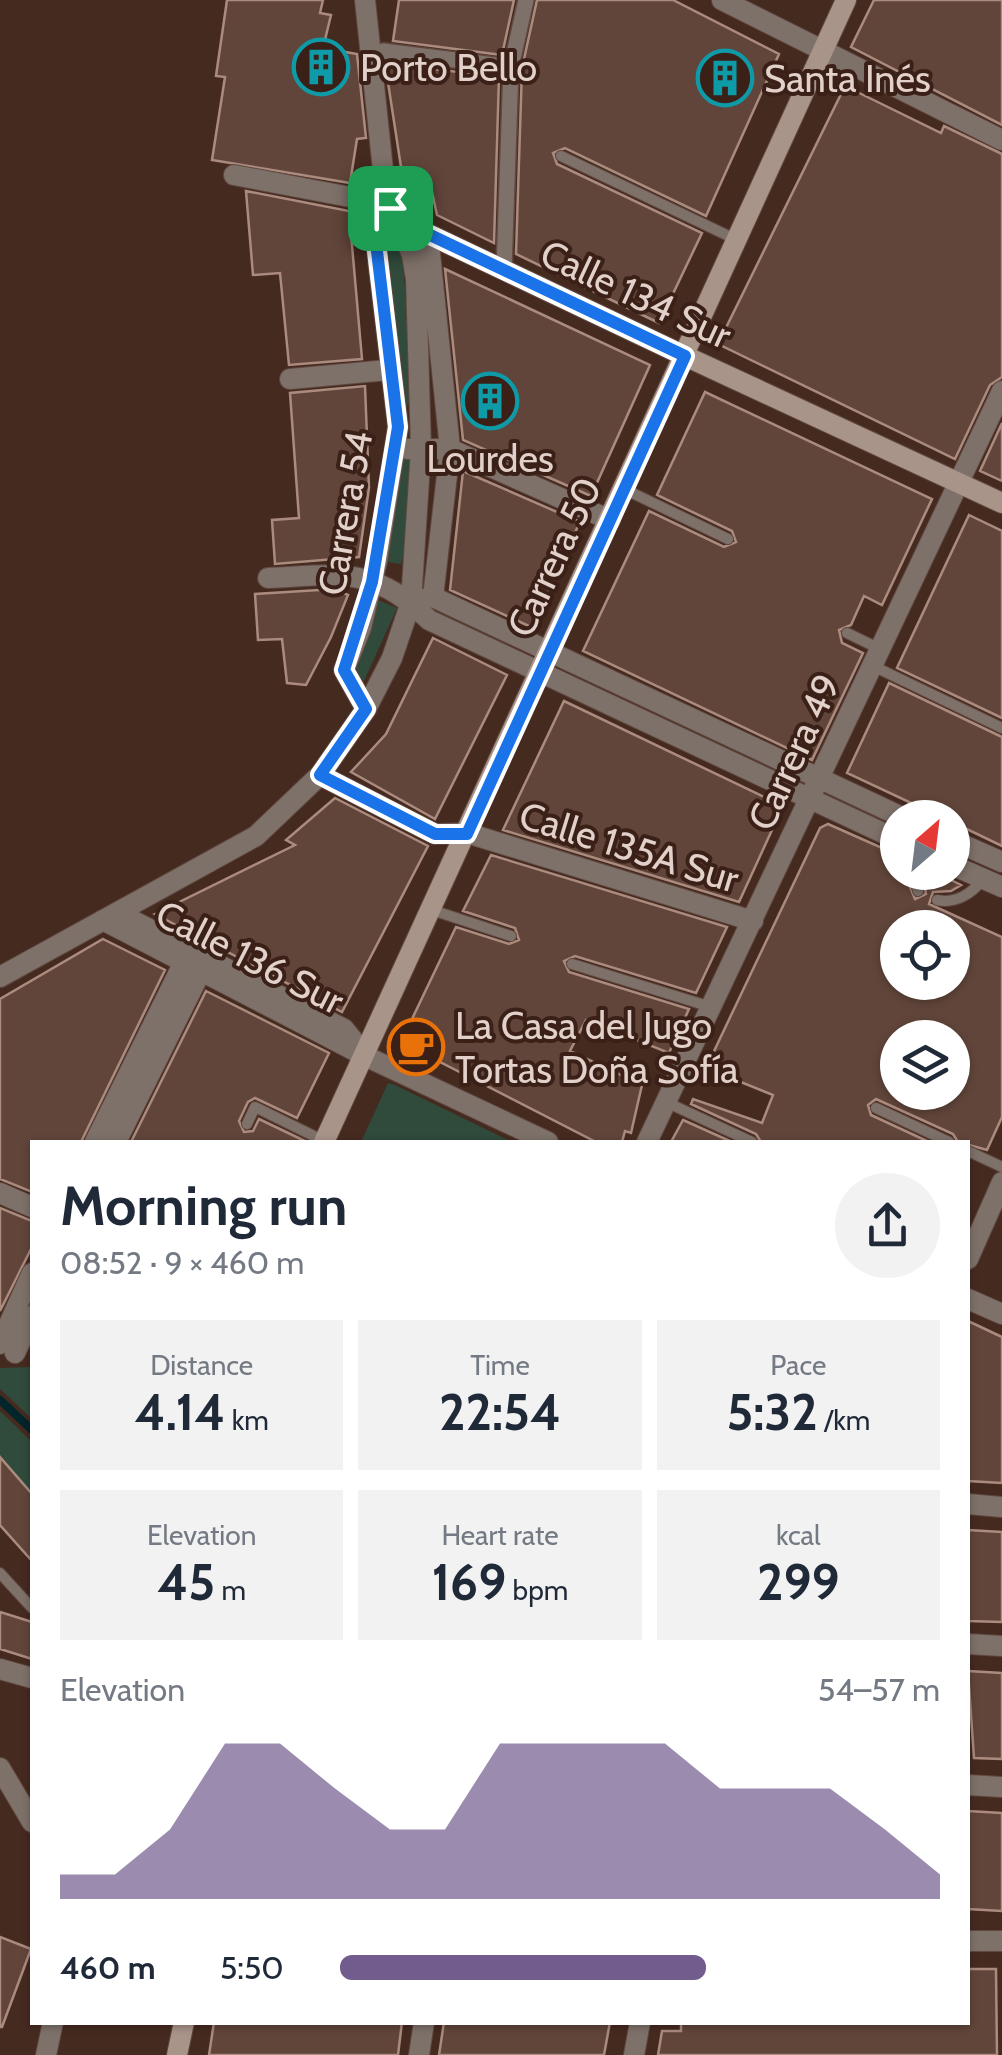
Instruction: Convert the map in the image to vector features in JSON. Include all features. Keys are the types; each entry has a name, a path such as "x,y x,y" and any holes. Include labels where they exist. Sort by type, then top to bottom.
{"main road":[{"name":"Carrera 50","path":"325,1140 846,0"},
{"name":"Calle 134 Sur","path":"685,356 1002,503"},
{"path":"177,2055 183,2025"}],"street":[{"name":"Carrera 54","path":"365,0 388,370 398,427 372,582 344,670 366,709"},
{"path":"504,270 511,68 526,0"},
{"path":"722,0 1002,140"},
{"path":"383,51 511,68"},
{"name":"Calle 134 Sur","path":"234,175 380,205 428,234 685,356"},
{"name":"Carrera 54","path":"0,976 256,836 320,775 366,709 392,658 411,602 421,449 412,255 380,205"},
{"path":"428,234 450,449 433,598"},
{"path":"290,379 388,370"},
{"name":"Carrera 49","path":"648,1140 1002,392"},
{"path":"394,449 450,449 610,520"},
{"path":"268,578 357,574 411,602 428,620 540,672 816,788 880,810"},
{"path":"411,602 433,598 550,650 816,788 880,829"},
{"name":"Calle 135A Sur","path":"320,775 435,834 467,834 753,920"},
{"path":"970,848 1002,862"},
{"name":"Calle 136 Sur","path":"110,917 365,1056 544,1140"},
{"path":"96,1140 195,961"},
{"path":"117,1140 195,961"},
{"path":"970,1254 1002,1182"},
{"path":"0,1192 30,1206"},
{"path":"12,1352 30,1281"},
{"path":"970,1301 1002,1314"},
{"path":"12,1352 30,1320"},
{"path":"970,1504 1002,1507"},
{"path":"970,1644 1002,1646"},
{"path":"0,1669 30,1677"},
{"path":"0,1768 30,1819"},
{"path":"970,1785 1002,1787"},
{"path":"970,1941 1002,1941"},
{"path":"46,2055 53,2025"},
{"path":"419,2055 424,2025"},
{"path":"634,2055 639,2025"}],"lane":[{"path":"561,156 738,240"},
{"path":"624,489 728,539"},
{"path":"847,633 877,658 1002,728"},
{"path":"937,900 948,902 992,883"},
{"path":"432,910 512,936"},
{"path":"572,964 711,1006"},
{"path":"666,1102 748,1140"},
{"path":"247,1124 256,1108 320,1140"},
{"path":"876,1108 945,1140"},
{"path":"970,1152 1002,1167"},
{"path":"0,1573 30,1606"}],"green space":[{"path":"387,246 402,246 412,394 404,413"},
{"path":"398,454 410,454 411,524 401,564 387,562"},
{"path":"378,600 397,608 364,681 356,667"},
{"path":"388,1083 508,1140 362,1140"},
{"path":"30,1367 30,1417 0,1389 0,1368"},
{"path":"0,1411 30,1440 30,1492 0,1457"}],"building":[{"path":"227,0 323,0 320,13 331,15 323,48 357,54 366,138 357,139 350,183 212,160 225,77 216,76"},
{"path":"399,0 514,0 502,55 393,41"},
{"path":"537,0 673,0 779,54 706,216 565,148 553,153 557,164 702,233 659,323 516,254 522,68"},
{"path":"874,0 1002,0 1002,125 851,47"},
{"path":"385,63 499,77 494,243 437,215 430,183 403,180"},
{"path":"845,86 941,133 944,126 1002,154 1002,377 990,385 955,459 718,344"},
{"path":"246,191 349,211 362,359 289,365 280,273 253,275"},
{"path":"445,269 650,365 591,496 463,440"},
{"path":"365,386 369,488 359,557 275,564 272,520 299,518 290,393"},
{"path":"705,392 932,499 882,605 864,596 851,625 839,630 842,643 863,653 812,760 583,651 649,511 724,547 736,542 732,531 657,495"},
{"path":"1002,423 1002,481 980,471"},
{"path":"463,471 580,522 531,627 450,590"},
{"path":"969,515 1002,531 1002,718 897,668"},
{"path":"335,589 348,595 331,637 306,685 287,683 282,639 258,640 255,594"},
{"path":"433,638 507,675 435,819 351,772 386,734"},
{"path":"889,683 1002,737 1002,846 970,831 970,800 905,800 847,773"},
{"path":"564,701 783,806 739,902 503,830"},
{"path":"335,798 428,846 342,1012 155,914 295,845 286,840"},
{"path":"828,824 880,847 880,890 911,890 915,899 926,894 925,890 953,890 933,892 929,904 942,910 880,910 880,1000 970,1000 970,923 1002,937 1002,1117 987,1150 970,1145 970,1140 957,1140 953,1134 900,1110 970,1110 970,1020 880,1020 880,1101 876,1099 868,1105 871,1115 925,1140 760,1140 756,1134 691,1104 693,1099 762,1123 773,1095 706,1068 820,828"},
{"path":"491,855 727,927 696,993 575,956 564,961 569,972 689,1009 669,1053 586,1020 570,1051 642,1085 631,1133 625,1131 623,1140 592,1140 401,1042 456,927 509,944 519,940 515,928 463,911"},
{"path":"103,939 165,970 82,1140 30,1140 30,1191 0,1179 0,999"},
{"path":"206,991 329,1053 297,1118 255,1098 248,1102 239,1121 244,1132 253,1131 259,1119 303,1140 132,1140"},
{"path":"683,1120 728,1140 672,1140"},
{"path":"0,1208 30,1220 30,1251 0,1311"},
{"path":"970,1322 1002,1337 1002,1483 970,1481"},
{"path":"0,1457 30,1492 30,1559 0,1525"},
{"path":"970,1530 1002,1532 1002,1622 970,1621"},
{"path":"0,1612 30,1621 30,1658 0,1649"},
{"path":"970,1671 1002,1673 1002,1759 974,1758"},
{"path":"970,1811 1002,1813 1002,1911 970,1909"},
{"path":"0,1937 30,1952 0,2027"},
{"path":"970,1969 996,1969 997,2055 658,2055 662,2031 681,2031 681,2025 970,2025"},
{"path":"214,2025 402,2025 398,2055 209,2055"},
{"path":"444,2025 609,2025 604,2055 439,2055"}],"waterway":[{"path":"0,1400 30,1428"}],"place":[{"name":"Porto Bello","path":"321,67"},
{"name":"Santa Inés","path":"725,78"},
{"name":"Lourdes","path":"490,401"},
{"name":"La Casa del Jugo Tortas Doña Sofía","path":"416,1047"}],"route":[{"path":"371,201 390,208 428,234 685,356 467,834 435,834 320,775 366,709 344,670 360,628 377,561 398,427 388,370 371,201"}]}
